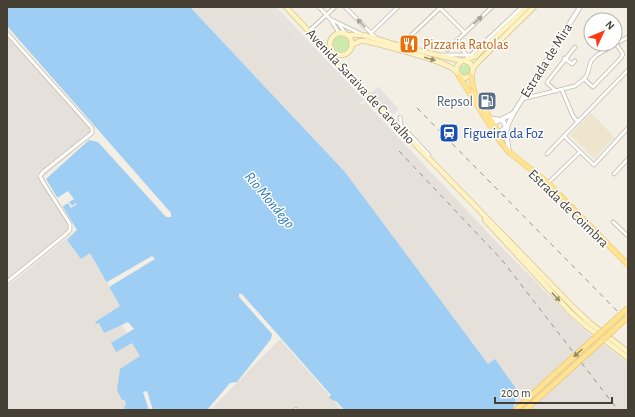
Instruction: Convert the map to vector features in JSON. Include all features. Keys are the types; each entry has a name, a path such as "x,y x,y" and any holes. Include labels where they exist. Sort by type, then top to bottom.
{"main road":[{"name":"Avenida Saraiva de Carvalho","path":"286,7 319,42 323,49 573,311"},
{"path":"457,74 457,66 463,61 476,56 527,7"},
{"path":"495,129 474,92 470,76 473,68 480,60 534,7"},
{"path":"319,42 322,44 330,42 333,37 339,33 362,35 463,61 470,64 473,68"},
{"path":"342,68 344,54 349,51 352,45 351,39 347,34"},
{"path":"352,45 360,41 366,41 445,64 453,68 495,129"},
{"path":"319,42 333,52 344,54"},
{"path":"330,42 333,52 342,68"},
{"path":"457,74 465,78 470,76"},
{"name":"Estrada de Coimbra","path":"495,129 509,152 548,184 628,265"},
{"path":"516,410 628,308"},
{"path":"573,311 628,352"},
{"path":"573,311 586,326 628,358"},
{"path":"525,410 628,317"}],"street":[{"path":"319,7 327,15 339,33"},
{"path":"309,31 335,7"},
{"path":"346,7 377,39"},
{"path":"371,32 398,7"},
{"path":"400,46 440,7 465,33"},
{"path":"447,50 492,7"},
{"path":"437,55 471,55 522,7"},
{"name":"Estrada de Mira","path":"506,127 580,7"},
{"path":"330,19 362,35"},
{"path":"339,24 347,34"},
{"path":"7,33 92,128 92,133 40,176 70,224 70,230 7,282"},
{"path":"458,39 459,45 468,56"},
{"path":"556,91 547,82 564,58 575,46"},
{"path":"522,99 575,86 587,76 591,61 602,52"},
{"path":"584,79 593,87 621,58 623,54 622,52"},
{"path":"564,58 572,64 575,61"},
{"path":"547,154 628,70"},
{"path":"562,90 573,116 578,122"},
{"path":"506,127 501,131 495,129 496,122 513,114"},
{"path":"400,117 401,125 431,157 435,165"},
{"path":"490,118 503,121 506,127 509,152"},
{"path":"564,136 594,165 628,128"},
{"path":"548,184 580,152"},
{"path":"614,174 628,159"},
{"path":"613,222 628,236"}],"shaded area":[{"path":"190,7 269,7 362,105 365,102 492,237 570,317 628,363 628,410 512,410 495,360 488,365 345,172"},
{"path":"270,7 276,7 365,101 360,103"},
{"path":"7,36 95,133 43,177 72,226 7,279"},
{"path":"378,87 399,109 393,115 371,93"},
{"path":"591,113 615,138 612,141 611,140 594,159 570,135"},
{"path":"75,231 90,253 120,306 113,311 141,356 167,410 7,410 7,287"},
{"path":"280,339 342,410 210,410"}],"green space":[{"path":"341,36 347,38 349,44 347,50 341,52 335,50 333,44 335,38"},
{"path":"463,65 467,65 469,66 469,74 463,75 460,72 460,68"}],"water":[{"name":"Rio Mondego","path":"7,7 190,7 345,172 488,364 495,359 517,390 513,410 344,410 337,402 329,398 331,395 242,294 239,294 239,297 272,334 271,339 237,382 230,383 207,410 125,410 125,400 122,400 117,390 120,369 140,356 132,343 116,352 111,343 134,329 128,322 104,333 99,323 96,324 95,322 120,306 90,253 81,259 67,240 77,230 46,179 89,140 98,142 166,217 171,217 171,213 7,26"}],"pier":[{"path":"68,191 74,199 69,202 72,206 76,203 77,204 71,208 68,203 62,207 57,198"},
{"path":"152,256 155,259 109,287 107,282"},
{"path":"147,391 153,410 149,410 143,392"}],"railway":[{"path":"417,108 628,322"},
{"path":"399,151 502,260 618,410"}],"place":[{"name":"Pizzaria Ratolas","path":"409,44"},
{"name":"Repsol","path":"487,101"},
{"name":"Figueira da Foz","path":"449,133"}]}
